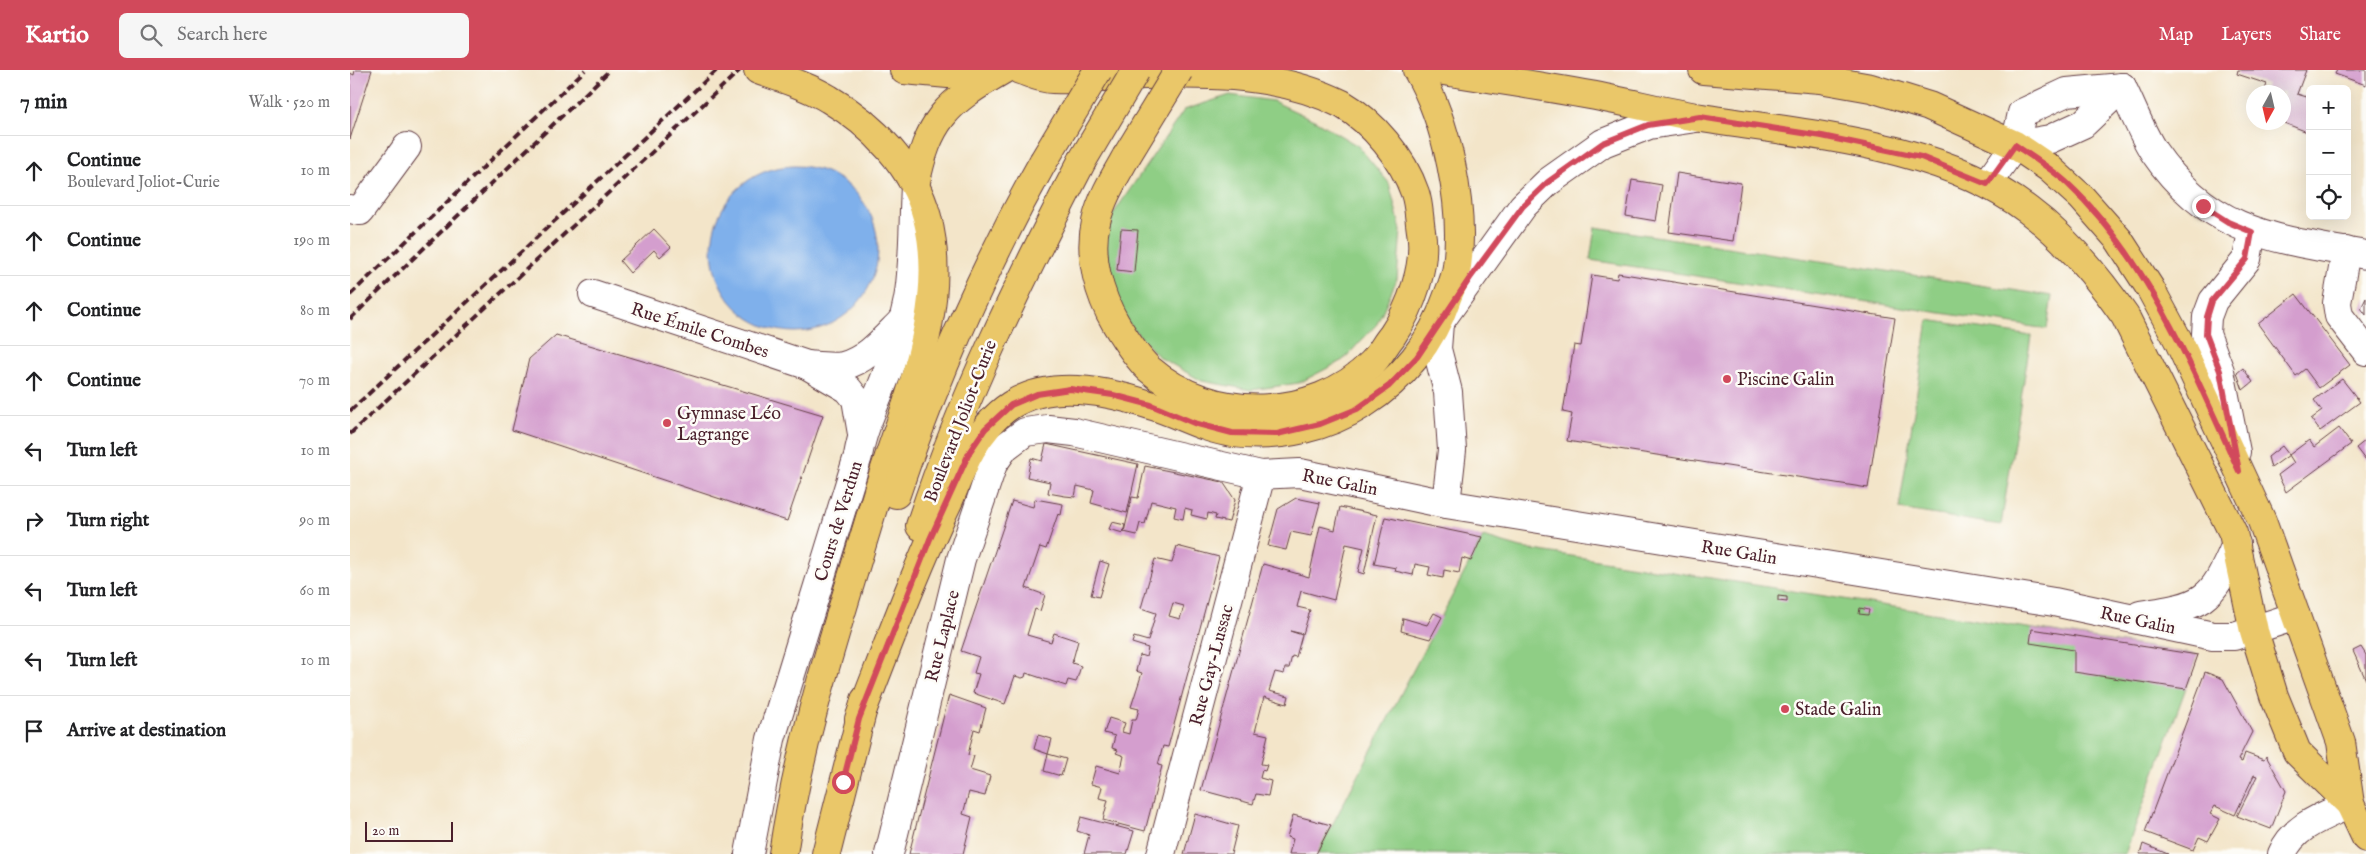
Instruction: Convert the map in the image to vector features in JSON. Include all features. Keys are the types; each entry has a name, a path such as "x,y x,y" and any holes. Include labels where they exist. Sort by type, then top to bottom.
{"main road":[{"path":"758,70 828,98 861,122 885,144 915,186 926,216 934,254 932,299 916,373 887,460 805,742 791,800 783,854"},
{"path":"904,70 948,74 982,70"},
{"path":"915,186 924,146 945,112 967,91 1003,70"},
{"path":"1020,70 1049,79 1207,73 1267,77 1314,90 1343,104 1369,124 1396,156 1415,193 1422,237 1417,286 1402,320 1373,363 1342,385 1313,400 1277,408 1237,408 1200,397 1174,386 1148,368 1124,338 1110,313 1099,287 1094,255 1095,224 1106,191 1126,157 1180,70"},
{"name":"Boulevard Joliot-Curie","path":"791,854 818,746 861,600 906,465 956,341 1003,237 1043,162 1098,70"},
{"name":"Boulevard Joliot-Curie","path":"826,854 859,719 940,465 987,350 1082,161 1136,70"},
{"path":"859,719 930,539 970,451 985,429 1011,405 1037,394 1070,389 1113,395 1151,405 1194,423 1232,433 1277,434 1320,424 1357,409 1389,386 1417,357 1439,323 1457,270 1459,242 1457,194 1436,109 1417,70"},
{"path":"1437,70 1591,95 1700,117 1822,136 1921,157 1987,184 2028,209 2105,288 2125,316 2227,521 2236,544 2254,631 2274,696 2297,752 2350,804"},
{"path":"1703,70 1820,79 1871,88 1929,106 2015,145 2066,182 2119,240 2150,288 2178,340 2262,521 2341,742 2350,804 2366,838"}],"street":[{"path":"1987,184 2015,145 2022,113 2067,92 2124,78"},
{"path":"2015,145 2050,140 2083,124 2124,78"},
{"path":"2124,78 2154,151 2177,183 2203,206 2228,222 2252,232 2356,253 2337,303 2339,316 2366,351"},
{"path":"1446,504 1452,450 1448,392 1436,349 1439,323 1523,206 1548,182 1603,143 1648,125 1700,117"},
{"path":"350,208 360,211 407,147"},
{"name":"Cours de Verdun","path":"749,854 771,739 858,456 862,434 892,358 909,294 913,255 915,186"},
{"path":"2239,471 2220,371 2206,334 2207,317 2212,301 2247,259 2252,232"},
{"name":"Rue Émile Combes","path":"593,294 807,365 848,389 856,400 862,434"},
{"name":"Rue Émile Combes","path":"807,365 841,366 852,362 871,353 902,321"},
{"name":"Rue Galin","path":"1025,432 1048,429 1074,432 1261,475 1300,473 1446,504 2054,602 2213,636 2234,636 2296,616"},
{"name":"Rue Laplace","path":"890,854 961,560 993,464 1004,447 1025,432"},
{"name":"Rue Gay-Lussac","path":"1161,854 1261,475"},
{"path":"2122,617 2183,608 2207,598 2226,568 2236,544"},
{"path":"2282,854 2286,843 2300,829 2350,804"}],"green space":[{"path":"1230,95 1273,101 1316,121 1358,146 1389,183 1401,230 1397,279 1377,324 1343,360 1299,383 1251,390 1202,381 1159,357 1126,321 1108,275 1105,226 1184,110"},
{"path":"1595,227 2052,296 2047,329 1590,260"},
{"path":"1928,320 2031,336 2001,525 1899,509"},
{"name":"Stade Galin","path":"1483,537 1521,548 2198,655 2125,854 1317,854"}],"water":[{"path":"787,166 803,166 827,172 854,190 872,217 878,249 872,281 854,308 827,326 803,332 787,332 763,326 742,313 731,302 718,281 712,257 712,241 718,217 731,196 742,185 763,172"}],"building":[{"path":"355,70 372,70 350,139 350,73 354,75"},
{"path":"2238,70 2306,70 2297,94 2306,97 2306,131 2291,126 2291,85 2267,85 2237,74"},
{"path":"2337,70 2366,70 2366,85 2335,74"},
{"path":"1677,173 1741,183 1733,241 1669,232"},
{"path":"1632,180 1662,185 1656,221 1626,216"},
{"path":"654,229 671,247 660,257 654,250 630,273 620,261"},
{"path":"1121,229 1138,230 1134,272 1117,270"},
{"name":"Piscine Galin","path":"1618,273 1895,318 1868,488 1567,441 1572,414 1563,412 1574,345 1581,346 1592,275 1617,279"},
{"path":"2296,294 2350,365 2319,388 2305,369 2296,376 2258,324"},
{"path":"2366,298 2366,315 2361,308"},
{"name":"Gymnase Léo Lagrange","path":"556,335 823,415 787,521 512,430 529,359"},
{"path":"2243,368 2253,382 2243,390 2237,373"},
{"path":"2342,379 2360,402 2320,431 2311,419 2322,411 2314,400"},
{"path":"2339,428 2351,444 2286,492 2278,475 2294,463 2289,455 2309,440 2314,447"},
{"path":"2366,440 2366,461 2356,448"},
{"path":"1046,444 1138,464 1127,513 1091,503 1094,490 1077,486 1075,497 1048,493 1050,482 1027,477 1031,458 1042,461"},
{"path":"2282,446 2289,455 2271,468 2268,457"},
{"path":"1145,466 1223,482 1235,500 1229,522 1215,519 1216,515 1208,513 1207,519 1191,515 1192,510 1185,508 1183,519 1174,517 1176,507 1151,501 1145,524 1140,523 1137,535 1124,532 1132,497 1138,498"},
{"path":"1296,498 1320,503 1311,536 1291,532 1286,550 1268,546 1278,509"},
{"path":"1035,499 1063,504 1061,515 1058,514 1046,549 1040,547 1026,588 1045,595 1040,611 1035,609 1027,635 1051,642 1054,633 1078,641 1072,663 1081,666 1076,682 1068,680 1066,686 1026,673 1025,677 1022,678 1015,676 1005,704 973,693 979,674 974,673 979,657 961,651 1012,501 1033,507"},
{"path":"1340,507 1377,515 1364,574 1358,572 1364,548 1346,544 1334,600 1301,591 1297,607 1310,610 1303,634 1290,631 1302,635 1296,657 1292,656 1289,668 1285,668 1284,674 1275,672 1269,691 1289,696 1287,704 1264,697 1255,732 1268,735 1261,764 1267,765 1265,771 1262,770 1260,778 1271,781 1268,796 1256,794 1253,804 1201,790 1263,564 1309,577 1320,526 1335,530"},
{"path":"1385,517 1482,537 1471,561 1462,558 1459,573 1444,570 1443,578 1428,575 1430,567 1415,564 1413,575 1395,571 1396,568 1374,564"},
{"path":"1112,522 1125,525 1123,533 1109,529"},
{"path":"1177,546 1219,557 1168,747 1163,746 1158,765 1162,766 1145,831 1103,820 1108,800 1099,798 1102,787 1091,784 1096,766 1120,773 1124,756 1116,753 1118,750 1112,748 1115,736 1104,733 1109,718 1125,723 1122,732 1129,734 1132,720 1136,720 1139,709 1131,707 1142,673 1136,671 1140,655 1146,657 1148,648 1132,643 1134,637 1148,641 1156,613 1141,608 1155,559 1172,563","holes":["1173,603 1184,606 1180,619 1169,616"]},
{"path":"1100,561 1109,564 1099,597 1091,595"},
{"path":"1778,596 1787,597 1787,602 1778,601"},
{"path":"1860,608 1869,610 1868,615 1859,614"},
{"path":"1434,613 1442,617 1430,639 1401,631 1403,618 1427,625"},
{"path":"2032,629 2198,655 2186,689 2074,672 2074,650 2030,643"},
{"path":"2361,647 2366,655 2366,680 2353,651"},
{"path":"2205,672 2223,679 2252,732 2238,760 2242,762 2245,753 2264,760 2266,756 2286,791 2271,829 2237,816 2257,776 2254,775 2235,815 2215,806 2210,814 2220,819 2208,841 2199,837 2193,850 2145,832"},
{"path":"949,695 986,708 980,731 974,729 968,755 974,756 970,770 990,776 985,796 969,792 963,814 972,817 963,854 909,854"},
{"path":"1038,735 1052,739 1048,754 1034,749"},
{"path":"1048,754 1066,759 1061,776 1044,771"},
{"path":"1195,814 1238,826 1231,854 1184,854"},
{"path":"1293,815 1331,825 1316,854 1289,854 1293,839 1287,837"},
{"path":"1081,817 1134,831 1127,854 1084,854 1089,835 1077,831"},
{"path":"2143,844 2168,854 2140,854"}],"railway":[{"path":"350,295 585,70"},
{"path":"350,319 610,70"},
{"path":"350,411 717,70"},
{"path":"350,434 740,70"}],"place":[{"name":"Piscine Galin","path":"1727,379"},
{"name":"Gymnase Léo Lagrange","path":"667,423"},
{"name":"Stade Galin","path":"1785,709"}],"route":[{"path":"843,782 859,719 930,539 970,451 985,429 1011,405 1037,394 1070,389 1113,395 1151,405 1194,423 1232,433 1277,434 1320,424 1357,409 1389,386 1417,357 1470,278 1523,206 1548,182 1603,143 1648,125 1700,117 1822,136 1921,157 1987,184 2015,145 2066,182 2119,240 2150,288 2178,340 2239,471 2220,371 2206,334 2207,317 2212,301 2247,259 2252,232 2228,222 2203,206"}]}
